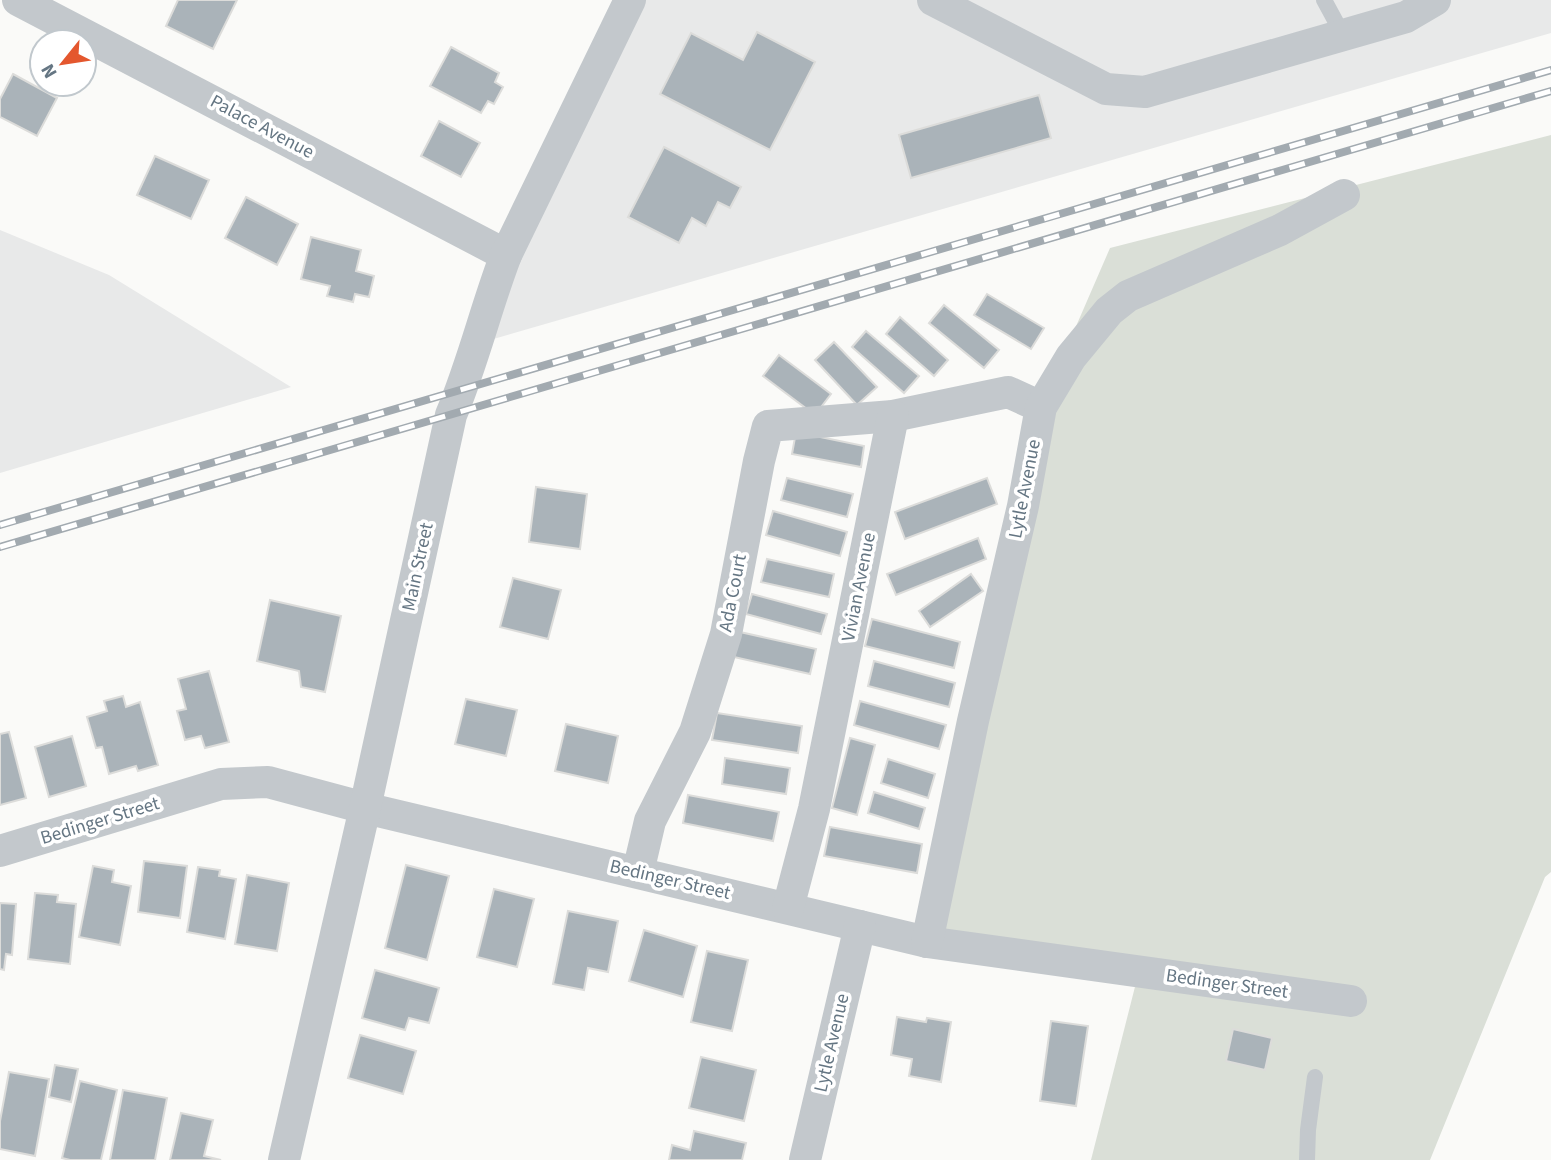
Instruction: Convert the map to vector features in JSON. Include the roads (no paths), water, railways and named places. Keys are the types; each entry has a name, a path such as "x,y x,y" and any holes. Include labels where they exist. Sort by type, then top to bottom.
{"street":[{"name":"Palace Avenue","path":"18,0 506,255"},
{"name":"Main Street","path":"284,1160 451,415 506,255 630,0"},
{"path":"933,0 1106,89 1145,92 1406,17 1435,0"},
{"name":"Lytle Avenue","path":"928,942 973,722 1023,506 1041,407 1071,357 1109,311 1128,296 1280,230 1344,195"},
{"path":"893,416 1008,392 1041,407"},
{"name":"Ada Court","path":"638,873 650,821 695,733 726,634 768,426 893,416"},
{"name":"Vivian Avenue","path":"788,908 814,809 893,416"},
{"name":"Bedinger Street","path":"0,851 221,784 268,782 365,808 928,942 1351,1001"},
{"name":"Lytle Avenue","path":"805,1160 860,926"}],"lane":[{"path":"1324,0 1343,35"},
{"path":"1307,1160 1315,1077"}],"railway":[{"path":"0,525 1551,70"},
{"path":"0,547 1551,91"}]}
